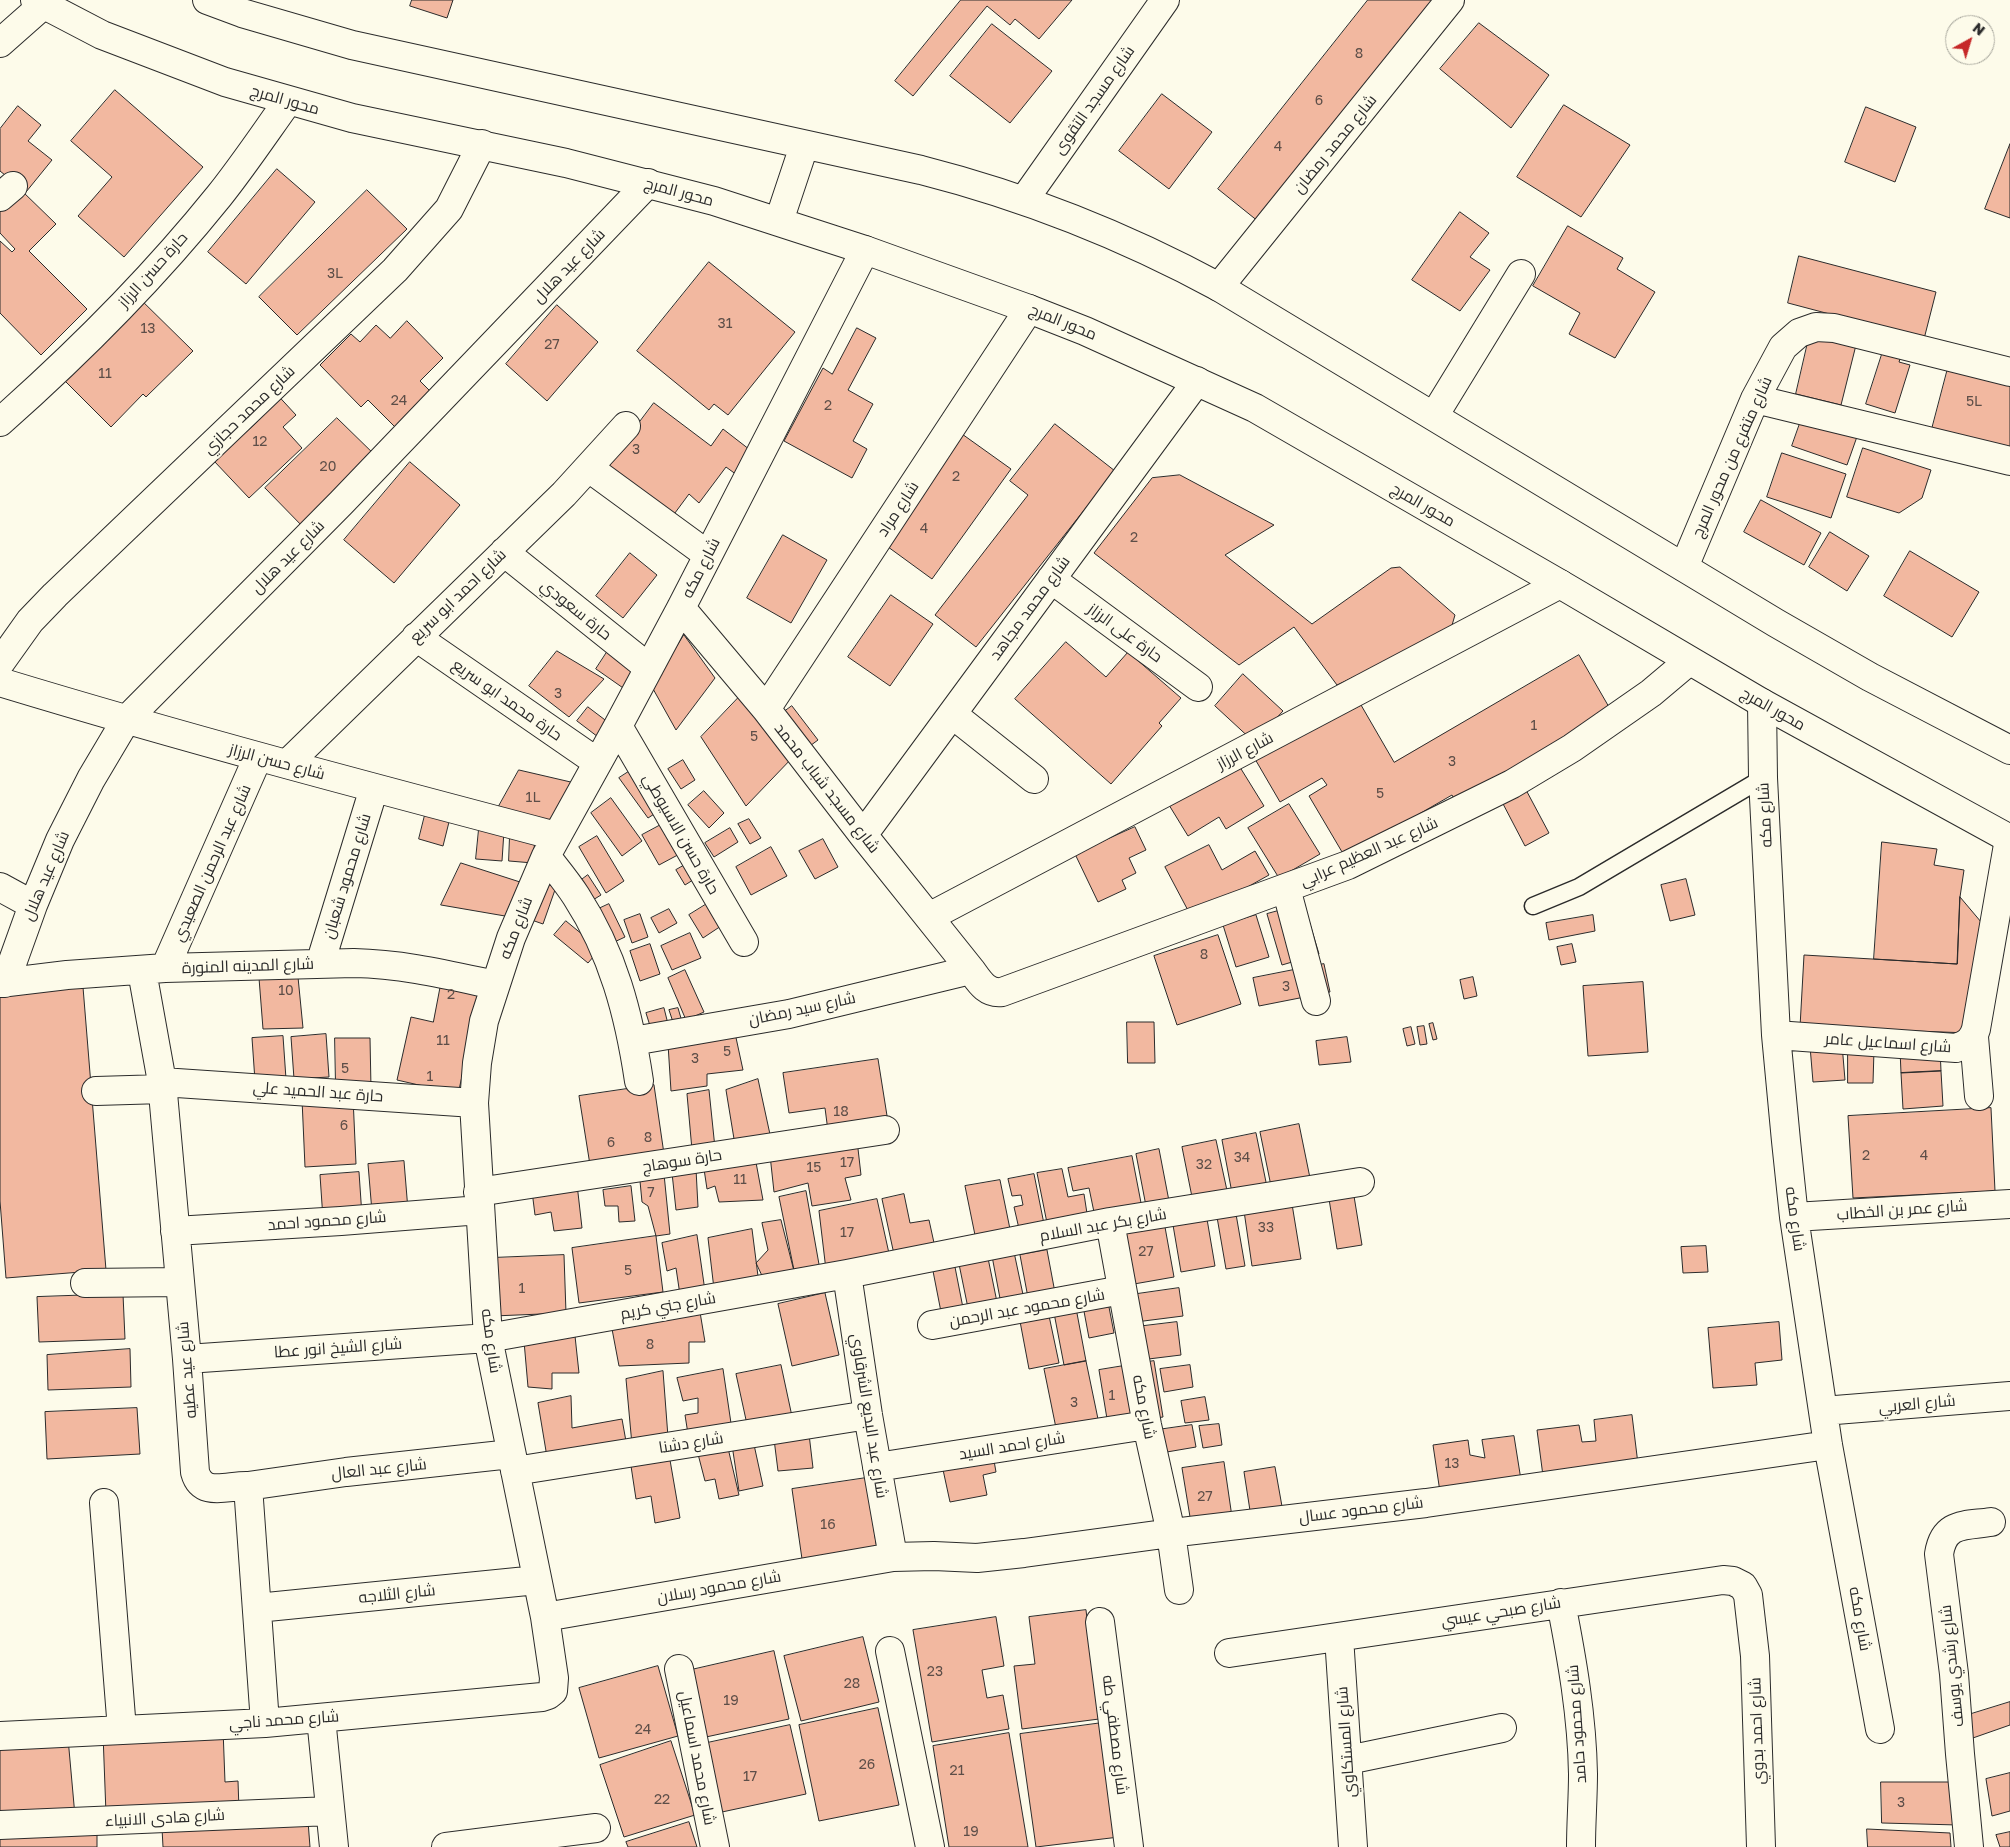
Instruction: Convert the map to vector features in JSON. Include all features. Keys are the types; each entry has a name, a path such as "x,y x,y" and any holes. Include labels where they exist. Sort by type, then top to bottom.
{"street":[{"path":"207,0 248,7 352,45 804,146 921,170 973,184 1074,218 1124,239 1219,287 1776,623 1870,676 2010,750"},
{"name":"شارع مسجد التقوى","path":"1024,200 1165,0"},
{"name":"شارع محمد رمضان","path":"1219,287 1450,0"},
{"path":"0,43 39,2"},
{"name":"محور المرج","path":"39,2 102,35 163,60 288,102 352,118 482,144 648,183 779,221 865,250 1029,308 1085,331 1198,380 1255,408 1560,584 1762,704 2010,839"},
{"name":"حارة حسن الرزاز","path":"0,422 79,348 155,271 219,196 288,102"},
{"name":"شارع محمد حجازي","path":"0,663 30,621 55,595 395,270 449,209 482,144"},
{"path":"779,221 804,146"},
{"name":"شارع عيد هلال","path":"2,983 60,840 87,787 126,720 342,503 648,183"},
{"name":"شارع مكه","path":"554,1678 545,1618 488,1338 474,1103 477,1063 484,1021 511,938 551,846 681,608 865,250"},
{"path":"1434,416 1521,274"},
{"name":"شارع مراد","path":"766,709 1029,308"},
{"name":"شارع متفرع من محور المرج","path":"1684,567 1755,399 1783,347 1798,334 1816,327 1834,328 2010,372"},
{"name":"شارع محمد مجاهد","path":"863,835 1198,380"},
{"path":"1755,399 2010,461"},
{"name":"شارع احمد ابو سريع","path":"287,764 504,552 588,468 626,426"},
{"path":"588,468 708,554"},
{"name":"حارة سعودي","path":"504,552 649,668"},
{"name":"حارة على الرزاز","path":"1051,579 1198,687"},
{"name":"شارع الرزاز","path":"929,917 1560,584"},
{"name":"شارع مسجد شباب محمد","path":"681,608 766,709 970,970"},
{"name":"حارة محمد ابو سريع","path":"416,637 597,762"},
{"name":"شارع عبد العظيم عرابي","path":"970,970 989,991 995,993 1002,992 1348,865 1512,784 1572,748 1651,693 1689,661"},
{"name":"شارع حسن الرزاز","path":"0,682 126,720 374,788 551,846"},
{"name":"شارع مكه","path":"1762,704 1763,778 1776,1036 1794,1217 1828,1445 1880,1729"},
{"path":"952,714 1034,779"},
{"name":"حارة حسن الاسيوطي","path":"618,726 744,942"},
{"name":"شارع عبد الرحمن الصعيدي","path":"154,970 258,757"},
{"name":"شارع محمود شعبان","path":"320,964 374,788"},
{"name":"شارع اسماعيل عامر","path":"1776,1036 1956,1048 1966,1045 1974,1037 2010,839"},
{"path":"551,846 600,938 619,984 633,1041 638,1080"},
{"path":"0,887 33,905"},
{"path":"1286,888 1316,1002"},
{"name":"شارع المدينه المنورة","path":"2,983 67,975 154,970 385,963 495,985"},
{"name":"شارع عيد عطيه","path":"154,970 195,1472 197,1480 204,1486 212,1488 248,1486"},
{"name":"شارع سيد رمضان","path":"633,1041 789,1014 970,970"},
{"path":"1974,1037 1979,1096"},
{"name":"حارة عبد الحميد علي","path":"96,1091 162,1085 474,1103"},
{"name":"حارة سوهاج","path":"479,1201 885,1130"},
{"name":"شارع بكر عبد السلام","path":"848,1274 1110,1222 1360,1182"},
{"name":"شارع محمود احمد","path":"175,1231 341,1221 479,1201"},
{"name":"شارع عمر بن الخطاب","path":"1794,1217 2010,1204"},
{"name":"شارع مكه","path":"1110,1222 1147,1425 1171,1533 1179,1590"},
{"name":"شارع جني كريم","path":"488,1338 848,1274"},
{"name":"شارع عبد البديع الشرقاوي","path":"848,1274 868,1415 893,1557"},
{"path":"85,1283 180,1282"},
{"name":"شارع محمود عبد الرحمن","path":"932,1325 1122,1290"},
{"name":"شارع الشيخ انور عطا","path":"187,1359 488,1338"},
{"name":"شارع العربي","path":"1823,1411 2010,1396"},
{"name":"شارع دشنا","path":"513,1463 868,1415"},
{"name":"شارع احمد السيد","path":"877,1467 1147,1425"},
{"name":"شارع محمود عسال","path":"893,1557 977,1558 1024,1554 1171,1533 1426,1503 1828,1445"},
{"name":"شارع عبد العال","path":"248,1486 346,1472 513,1463"},
{"path":"248,1486 265,1723"},
{"path":"104,1504 122,1730"},
{"name":"شارع رشدي يوسف","path":"1969,1847 1954,1674 1939,1554 1941,1540 1950,1530 1991,1522"},
{"name":"شارع محمود رسلان","path":"545,1618 893,1557"},
{"name":"شارع الثلاجه","path":"257,1608 537,1580"},
{"name":"شارع صبحي عيسي","path":"1229,1652 1723,1580 1733,1581 1743,1586 1748,1595 1750,1615"},
{"name":"شارع محمود حامد","path":"1561,1603 1572,1659 1579,1716 1583,1773 1581,1847"},
{"name":"شارع احمد بدوي","path":"1750,1615 1755,1656 1761,1847"},
{"name":"شارع مصطفي طه","path":"1100,1622 1129,1847"},
{"name":"شارع المستكاوي","path":"1339,1636 1353,1847"},
{"path":"890,1651 930,1847"},
{"name":"شارع محمد اسماعيل","path":"679,1669 715,1847"},
{"name":"شارع محمد ناجي","path":"0,1736 265,1723 542,1697 548,1696 553,1691 554,1678"},
{"path":"321,1718 334,1847"},
{"path":"1348,1760 1502,1728"},
{"name":"شارع هادى الانبياء","path":"0,1825 330,1811"},
{"path":"446,1847 596,1828"}],"lane":[{"path":"1533,906 1579,887 1763,778"}],"building":[{"path":"412,0 453,0 447,18 410,6"},
{"path":"961,0 1072,0 1039,39 1015,19 1010,25 987,6 913,96 895,81"},
{"path":"1368,0 1436,0 1259,222 1218,189"},
{"path":"1479,23 1549,75 1511,128 1440,69"},
{"path":"992,24 1052,71 1010,123 950,76"},
{"path":"115,90 203,167 124,257 78,216 112,177 71,141"},
{"path":"1162,94 1212,132 1169,189 1119,151"},
{"path":"1564,105 1630,145 1581,217 1517,177"},
{"path":"18,106 41,125 28,141 52,160 26,192 0,171 0,129"},
{"path":"1866,107 1916,127 1895,182 1845,162"},
{"path":"2010,144 2010,218 1985,209"},
{"path":"277,169 315,202 246,284 208,252"},
{"path":"21,190 56,224 29,251 87,309 41,355 0,313 0,241 12,252 15,249 0,233 0,210"},
{"path":"367,190 407,229 297,335 259,297"},
{"path":"1460,212 1489,233 1470,257 1490,270 1460,311 1412,280"},
{"path":"1568,226 1623,258 1617,269 1655,292 1615,358 1569,334 1580,313 1533,286"},
{"path":"1799,256 1936,292 1924,339 1788,303"},
{"path":"709,262 795,332 728,415 714,404 709,410 637,351"},
{"path":"135,294 193,351 146,397 143,394 111,427 57,373"},
{"path":"557,305 598,342 547,401 506,364"},
{"path":"407,321 443,358 420,381 435,396 399,431 368,400 361,407 320,365 351,334 360,342 376,325 390,338"},
{"path":"857,328 876,338 848,390 873,404 853,441 867,449 852,478 784,441 823,368 832,374"},
{"path":"1811,329 1857,341 1841,405 1796,394"},
{"path":"1885,345 1903,350 1899,362 1910,365 1895,413 1866,404"},
{"path":"1948,368 2010,386 2010,451 1932,429"},
{"path":"272,389 296,415 283,427 302,448 249,498 214,461 258,421 249,411"},
{"path":"654,403 711,446 723,429 754,453 737,475 726,467 699,503 689,494 669,521 603,471"},
{"path":"1804,412 1859,431 1847,465 1792,446"},
{"path":"337,418 379,459 306,530 265,488"},
{"path":"1055,424 1115,471 976,647 935,615 1028,495 1010,481"},
{"path":"962,434 1011,469 932,579 884,544"},
{"path":"1863,448 1931,470 1922,498 1899,513 1847,497"},
{"path":"1782,453 1846,474 1831,518 1767,497"},
{"path":"410,462 460,505 394,583 344,540"},
{"path":"1180,475 1274,525 1225,555 1312,624 1391,568 1400,567 1455,615 1450,632 1337,685 1294,627 1239,665 1094,553 1152,478"},
{"path":"1761,500 1821,533 1804,565 1744,532"},
{"path":"1830,532 1869,556 1847,591 1809,567"},
{"path":"783,535 827,560 791,623 747,598"},
{"path":"1910,551 1979,592 1952,637 1884,596"},
{"path":"630,553 657,575 623,618 596,596"},
{"path":"891,595 933,624 890,686 848,657"},
{"path":"684,635 715,678 676,730 652,687"},
{"path":"1066,642 1106,677 1128,652 1181,698 1159,723 1162,726 1111,784 1015,699"},
{"path":"611,646 642,666 626,690 596,669"},
{"path":"557,651 604,679 569,717 529,686"},
{"path":"1579,655 1613,714 1457,804 1452,795 1345,857 1309,796 1327,785 1322,778 1280,802 1255,759 1361,705 1394,762"},
{"path":"1243,674 1283,711 1254,742 1215,706"},
{"path":"742,694 794,756 746,806 701,737"},
{"path":"792,706 818,740 803,751 777,717"},
{"path":"588,707 617,729 606,743 577,721"},
{"path":"683,760 695,780 681,789 668,769"},
{"path":"1238,764 1264,806 1226,829 1219,817 1188,836 1169,805"},
{"path":"633,769 662,809 648,818 619,778"},
{"path":"519,770 575,783 549,833 499,806"},
{"path":"1525,788 1549,833 1525,846 1501,800"},
{"path":"704,791 724,813 709,828 688,805"},
{"path":"611,798 642,841 622,856 591,813"},
{"path":"1289,804 1320,854 1279,878 1248,828"},
{"path":"427,807 451,814 443,846 419,839"},
{"path":"749,819 761,838 750,844 738,824"},
{"path":"670,820 687,850 659,865 642,835"},
{"path":"1135,827 1146,850 1129,858 1136,873 1122,880 1126,889 1098,902 1075,854"},
{"path":"730,828 738,842 714,857 705,843"},
{"path":"479,829 504,831 502,861 476,859"},
{"path":"510,835 535,837 533,863 509,861"},
{"path":"597,836 624,881 606,893 579,847"},
{"path":"823,839 838,867 815,879 799,851"},
{"path":"1882,842 1937,849 1934,865 1964,870 1960,897 1957,964 1874,959"},
{"path":"1209,845 1222,870 1255,851 1269,875 1192,918 1165,867"},
{"path":"771,847 787,876 751,895 736,867"},
{"path":"692,861 701,875 685,885 676,870"},
{"path":"461,863 520,882 505,916 441,905"},
{"path":"588,875 601,895 588,903 576,884"},
{"path":"1686,879 1695,915 1670,921 1661,885"},
{"path":"538,881 556,887 543,924 526,918"},
{"path":"1960,897 1987,929 1970,1033 1800,1027 1804,955 1957,964"},
{"path":"710,902 724,924 703,938 689,915"},
{"path":"609,904 625,937 610,944 594,911"},
{"path":"1304,904 1319,954 1282,965 1267,914"},
{"path":"669,909 677,923 659,933 651,918"},
{"path":"640,914 648,937 632,943 624,920"},
{"path":"1256,915 1269,957 1236,967 1223,925"},
{"path":"1593,915 1595,931 1549,940 1546,923"},
{"path":"566,921 600,949 588,963 554,935"},
{"path":"690,933 701,958 672,970 661,946"},
{"path":"1218,935 1241,1004 1177,1025 1154,956"},
{"path":"650,944 660,974 640,981 630,951"},
{"path":"1572,944 1576,962 1561,965 1557,947"},
{"path":"1324,964 1330,992 1259,1006 1253,978"},
{"path":"685,970 704,1012 686,1020 668,978"},
{"path":"298,977 303,1028 263,1029 259,978"},
{"path":"1473,977 1477,996 1464,999 1460,980"},
{"path":"442,979 482,988 458,1094 397,1080 411,1017 433,1022"},
{"path":"1643,982 1648,1052 1588,1056 1583,986"},
{"path":"83,987 106,1270 6,1278 0,1201 0,993"},
{"path":"664,1008 668,1024 651,1029 646,1013"},
{"path":"678,1008 683,1025 675,1028 669,1010"},
{"path":"1127,1022 1154,1022 1155,1063 1128,1063"},
{"path":"1433,1023 1437,1039 1433,1040 1429,1024"},
{"path":"1424,1026 1427,1044 1420,1045 1417,1027"},
{"path":"1411,1027 1415,1044 1407,1046 1403,1029"},
{"path":"735,1033 743,1070 707,1074 707,1086 671,1091 668,1044"},
{"path":"326,1034 329,1077 294,1079 291,1037"},
{"path":"283,1036 286,1079 255,1081 252,1038"},
{"path":"1347,1037 1351,1062 1319,1065 1316,1041"},
{"path":"335,1038 370,1038 371,1088 336,1088"},
{"path":"1842,1044 1845,1080 1813,1082 1810,1046"},
{"path":"1940,1048 1941,1071 1901,1073 1900,1050"},
{"path":"1848,1050 1874,1050 1873,1083 1848,1083"},
{"path":"878,1059 888,1122 828,1131 825,1108 789,1113 783,1073"},
{"path":"1941,1071 1943,1106 1903,1109 1901,1073"},
{"path":"758,1079 771,1139 735,1145 726,1090"},
{"path":"654,1085 664,1154 590,1165 579,1096"},
{"path":"709,1090 715,1148 692,1150 687,1094"},
{"path":"353,1097 356,1164 305,1167 302,1099"},
{"path":"1991,1108 1995,1191 1853,1198 1848,1116"},
{"path":"1299,1124 1310,1178 1271,1186 1260,1132"},
{"path":"1256,1133 1267,1187 1232,1193 1222,1140"},
{"path":"857,1140 861,1175 845,1178 851,1200 812,1206 808,1183 774,1192 770,1155"},
{"path":"1216,1140 1228,1195 1193,1202 1182,1147"},
{"path":"1159,1149 1169,1201 1146,1206 1136,1154"},
{"path":"1132,1156 1142,1208 1095,1217 1089,1188 1073,1191 1068,1168"},
{"path":"755,1157 763,1200 719,1202 715,1186 707,1189 704,1169"},
{"path":"404,1161 408,1210 372,1212 368,1164"},
{"path":"696,1169 698,1207 676,1210 672,1173"},
{"path":"1062,1169 1068,1197 1084,1194 1088,1220 1048,1228 1037,1173"},
{"path":"359,1172 362,1216 323,1219 320,1175"},
{"path":"664,1174 670,1234 656,1236 648,1206 642,1202 640,1181"},
{"path":"1034,1174 1045,1229 1020,1233 1014,1207 1023,1205 1021,1195 1012,1196 1008,1179"},
{"path":"1000,1180 1011,1234 976,1240 965,1186"},
{"path":"577,1184 582,1228 554,1231 551,1212 535,1215 532,1191"},
{"path":"631,1186 635,1221 619,1222 618,1206 605,1206 603,1190"},
{"path":"806,1191 820,1270 795,1275 779,1197"},
{"path":"904,1194 910,1223 929,1220 936,1252 895,1259 882,1199"},
{"path":"1354,1196 1362,1245 1337,1249 1329,1199"},
{"path":"877,1199 890,1258 826,1270 819,1211"},
{"path":"1292,1204 1301,1259 1252,1266 1244,1211"},
{"path":"1236,1214 1245,1266 1226,1269 1217,1217"},
{"path":"1207,1219 1215,1266 1181,1272 1173,1225"},
{"path":"781,1220 795,1275 765,1282 756,1263 768,1250 762,1223"},
{"path":"1165,1227 1174,1277 1134,1284 1125,1234"},
{"path":"752,1229 759,1284 714,1289 708,1238"},
{"path":"697,1235 705,1291 680,1295 676,1268 667,1271 662,1243"},
{"path":"656,1236 663,1292 579,1303 572,1248"},
{"path":"1706,1246 1708,1272 1683,1273 1681,1247"},
{"path":"1047,1250 1056,1298 1029,1303 1020,1255"},
{"path":"1014,1252 1025,1304 1002,1309 992,1256"},
{"path":"564,1255 566,1313 493,1316 491,1258"},
{"path":"988,1258 998,1307 969,1313 959,1264"},
{"path":"954,1262 964,1313 942,1317 932,1266"},
{"path":"1179,1288 1183,1316 1120,1324 1116,1297"},
{"path":"825,1293 839,1355 792,1366 778,1304"},
{"path":"123,1294 125,1339 39,1342 37,1297"},
{"path":"1108,1302 1114,1333 1089,1338 1083,1306"},
{"path":"1076,1308 1086,1361 1064,1365 1054,1313"},
{"path":"1048,1311 1059,1363 1029,1369 1019,1316"},
{"path":"700,1312 705,1342 689,1342 689,1363 619,1366 612,1329"},
{"path":"1177,1322 1181,1355 1124,1362 1119,1329"},
{"path":"1779,1322 1782,1360 1755,1363 1757,1385 1713,1388 1708,1328"},
{"path":"575,1336 579,1373 552,1373 552,1389 528,1387 524,1341"},
{"path":"130,1349 131,1387 48,1390 47,1355"},
{"path":"1086,1361 1098,1419 1056,1428 1044,1369"},
{"path":"1154,1361 1163,1417 1108,1425 1099,1370"},
{"path":"781,1365 793,1421 748,1429 736,1374"},
{"path":"1190,1365 1193,1387 1164,1392 1160,1369"},
{"path":"723,1369 732,1430 688,1434 685,1415 698,1413 698,1398 683,1401 677,1378"},
{"path":"663,1371 668,1437 632,1445 626,1379"},
{"path":"571,1396 572,1428 622,1419 627,1447 548,1463 538,1403"},
{"path":"1205,1397 1209,1420 1185,1423 1181,1401"},
{"path":"137,1408 140,1454 47,1459 45,1412"},
{"path":"1632,1415 1638,1464 1543,1476 1537,1430 1579,1425 1582,1442 1596,1441 1594,1420"},
{"path":"1219,1424 1222,1445 1203,1448 1199,1426"},
{"path":"1192,1425 1196,1447 1161,1453 1157,1430"},
{"path":"809,1434 813,1468 778,1471 774,1439"},
{"path":"1514,1436 1521,1480 1440,1492 1433,1445 1468,1440 1470,1455 1485,1458 1482,1440"},
{"path":"753,1440 763,1486 739,1491 732,1445"},
{"path":"728,1448 739,1495 719,1499 715,1479 705,1481 698,1454"},
{"path":"993,1455 996,1472 983,1475 987,1495 950,1502 942,1465"},
{"path":"670,1460 680,1518 655,1523 651,1496 636,1499 631,1466"},
{"path":"1224,1462 1232,1517 1191,1523 1182,1468"},
{"path":"1275,1467 1283,1512 1251,1517 1244,1472"},
{"path":"866,1478 877,1549 802,1559 792,1489"},
{"path":"1086,1610 1099,1719 1022,1729 1014,1666 1035,1664 1029,1617"},
{"path":"996,1617 1004,1666 982,1670 987,1698 1003,1695 1009,1729 932,1742 913,1630"},
{"path":"863,1637 879,1702 801,1721 784,1656"},
{"path":"774,1651 789,1719 706,1737 691,1670"},
{"path":"658,1666 678,1736 599,1758 579,1688"},
{"path":"2010,1702 2010,1725 1970,1739 1968,1715"},
{"path":"878,1708 899,1805 819,1821 799,1725"},
{"path":"1102,1723 1119,1837 1036,1847 1020,1734"},
{"path":"790,1725 806,1794 722,1812 707,1743"},
{"path":"223,1729 225,1782 238,1781 239,1810 106,1814 103,1734"},
{"path":"1009,1733 1028,1847 949,1847 933,1746"},
{"path":"68,1738 75,1816 0,1822 0,1744"},
{"path":"671,1741 695,1815 624,1837 600,1765"},
{"path":"2010,1773 2010,1811 1992,1816 1986,1779"},
{"path":"1881,1782 1956,1782 1958,1825 1882,1823"},
{"path":"308,1821 310,1847 163,1847 162,1828"},
{"path":"689,1822 697,1847 628,1847 626,1842"},
{"path":"97,1829 97,1847 0,1847 0,1832"},
{"path":"1867,1829 1950,1833 1951,1847 1868,1847"},
{"path":"2010,1832 2010,1847 2000,1847 1996,1835"}]}
